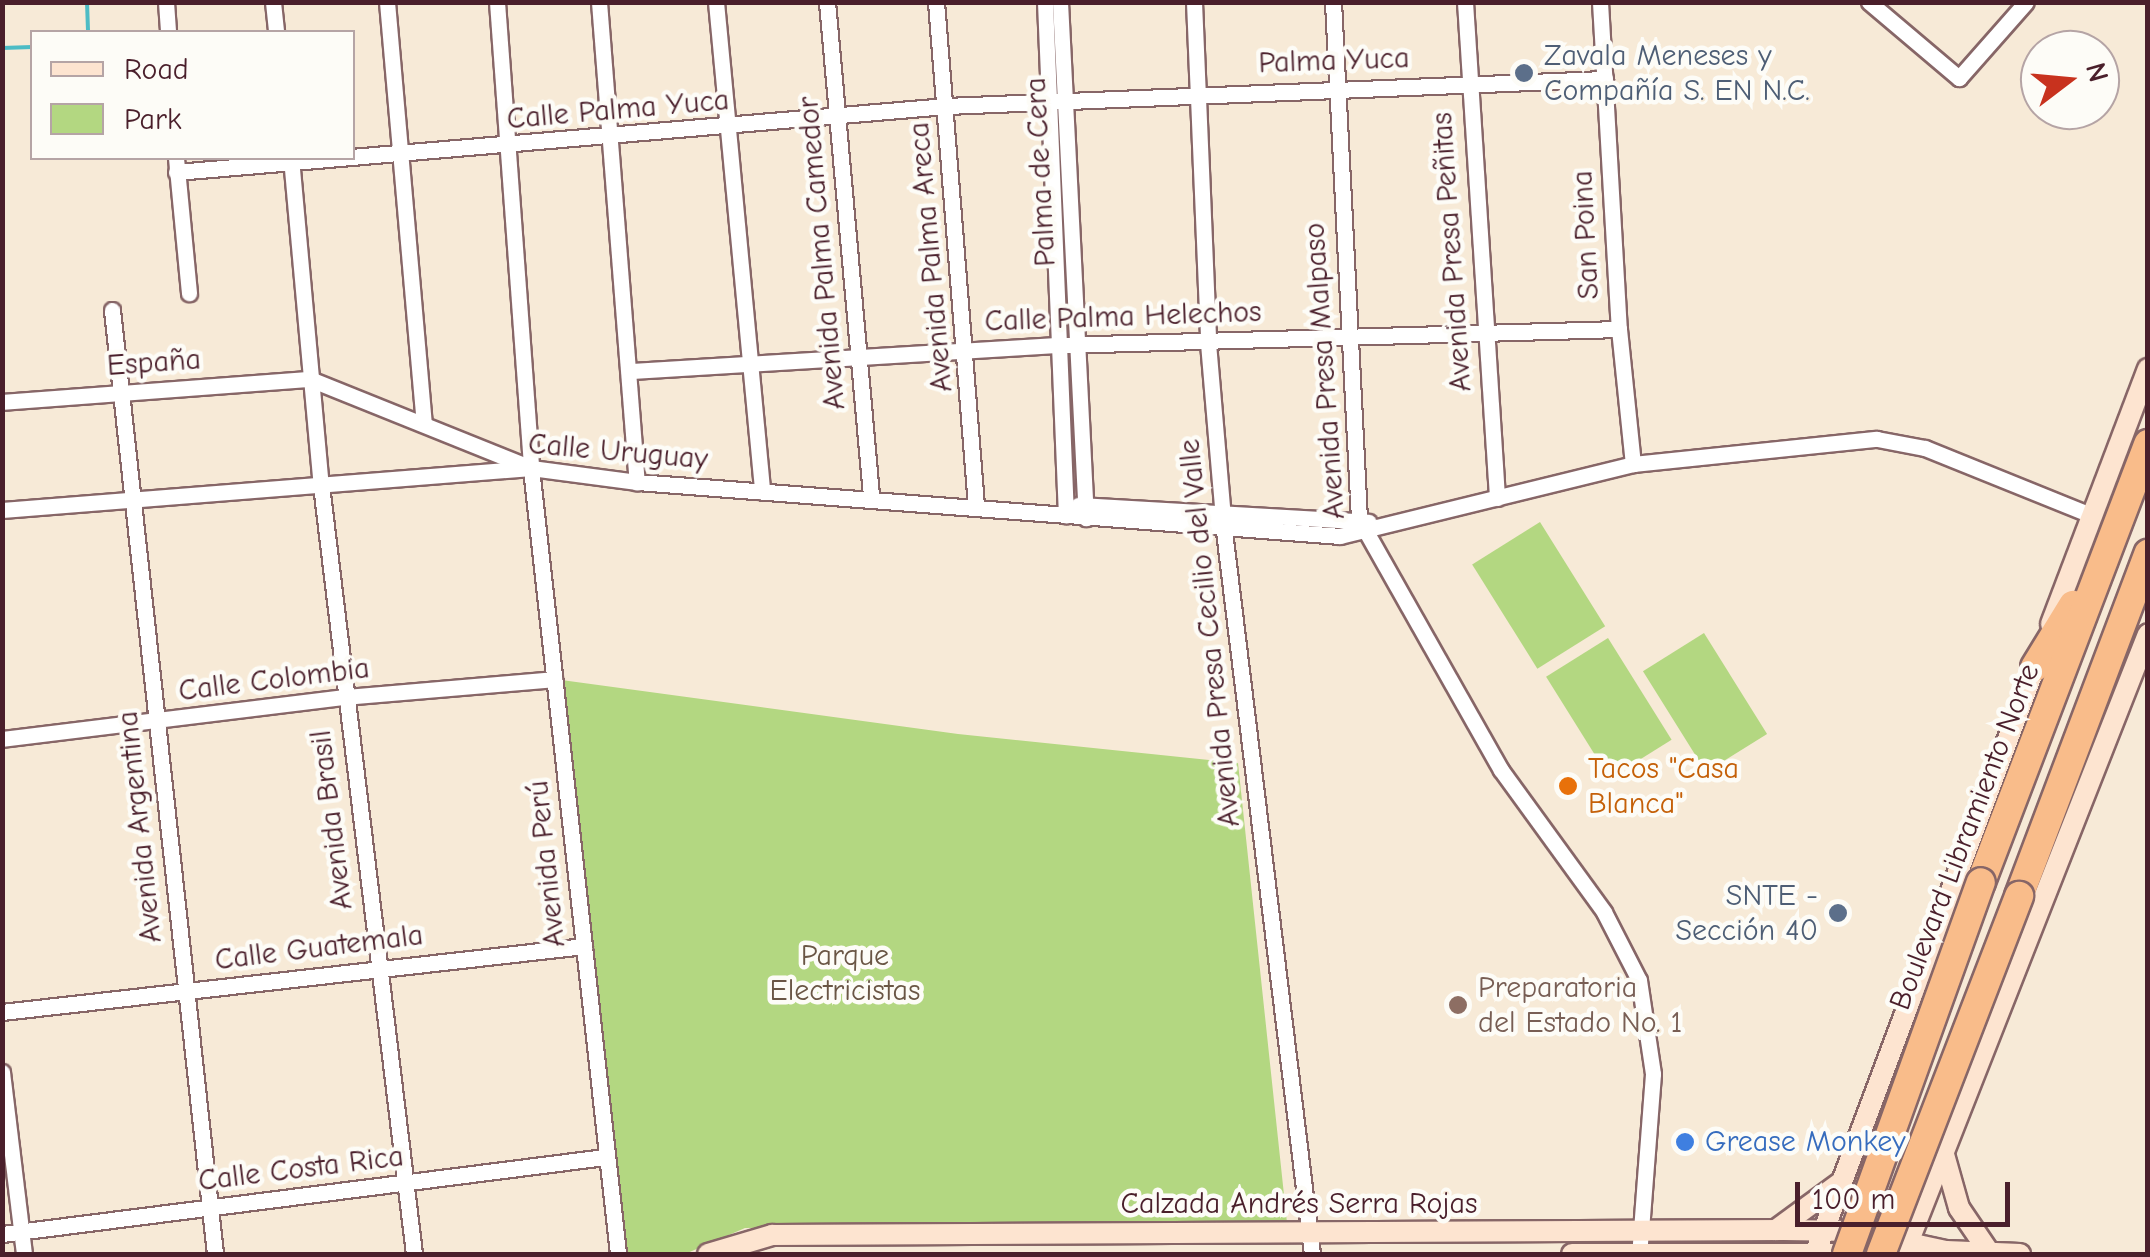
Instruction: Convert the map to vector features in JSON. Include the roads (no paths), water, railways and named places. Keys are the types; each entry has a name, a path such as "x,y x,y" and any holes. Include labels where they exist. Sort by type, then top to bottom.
{"highway":[{"name":"Boulevard Libramiento Norte","path":"1847,1254 1981,882 2148,444"},
{"path":"2035,666 2108,548"},
{"path":"1896,1248 2019,896 2148,554"}],"main road":[{"path":"1816,1253 2148,369"},
{"path":"1896,1248 1943,1150 2148,634"},
{"path":"1943,1150 1959,1208 1989,1252"},
{"path":"1776,1230 1822,1201 1848,1174"},
{"name":"Calzada Andrés Serra Rojas","path":"708,1254 772,1235 1312,1245 1640,1230 1826,1231 1896,1248 2020,1254"},
{"path":"1572,1254 1855,1254"}],"street":[{"path":"166,2 168,30"},
{"path":"272,2 276,30"},
{"path":"387,2 424,422"},
{"name":"Avenida Perú","path":"496,2 530,468 618,1254"},
{"path":"599,2 637,482"},
{"path":"716,2 762,492"},
{"name":"Avenida Palma Camedor","path":"827,2 871,499"},
{"name":"Avenida Palma Areca","path":"936,2 968,350 976,506"},
{"name":"Palma de Cera","path":"1045,2 1079,346 1087,512"},
{"name":"Palma de Cera","path":"1060,2 1056,101 1061,510"},
{"name":"Avenida Presa Cecilio del Valle","path":"1194,2 1208,343 1224,523 1312,1245"},
{"name":"Avenida Presa Malpaso","path":"1333,2 1348,335 1366,525 1500,770 1604,912 1639,980 1654,1074 1639,1254"},
{"name":"Avenida Presa Peñitas","path":"1465,2 1483,332 1497,498"},
{"name":"San Poina","path":"1600,2 1618,329 1634,464"},
{"path":"1869,2 1958,78 2026,2"},
{"name":"Palma Yuca","path":"1056,101 1605,79"},
{"name":"Calle Palma Yuca","path":"355,159 609,140 946,106 1056,101"},
{"name":"Calle Palma Yuca","path":"176,165 318,160"},
{"name":"Avenida Brasil","path":"291,161 321,484 414,1254"},
{"path":"176,165 189,293"},
{"name":"Avenida Argentina","path":"112,310 216,1254"},
{"name":"Calle Palma Helechos","path":"630,371 1061,346 1618,329"},
{"path":"310,379 530,468"},
{"name":"España","path":"2,402 310,379"},
{"name":"Calle Uruguay","path":"2,510 133,503 530,468 762,492 1224,523 1366,525 1634,464 1877,439 1925,448 2091,515"},
{"name":"Calle Colombia","path":"2,739 345,697 554,679"},
{"name":"Calle Guatemala","path":"2,1012 186,994 377,966 584,946"},
{"path":"2,1072 24,1254"},
{"name":"Calle Costa Rica","path":"2,1234 606,1158"}],"waterway":[{"path":"87,2 88,30"},
{"path":"2,48 30,47"}],"place":[{"name":"Zavala Meneses y Compañía S. EN N.C.","path":"1524,73"},
{"name":"Tacos \"Casa Blanca\"","path":"1568,786"},
{"name":"SNTE - Sección 40","path":"1838,913"},
{"name":"Preparatoria del Estado No. 1","path":"1458,1005"},
{"name":"Grease Monkey","path":"1685,1142"}],"park label":[{"name":"Parque Electricistas","path":"845,973"}]}
